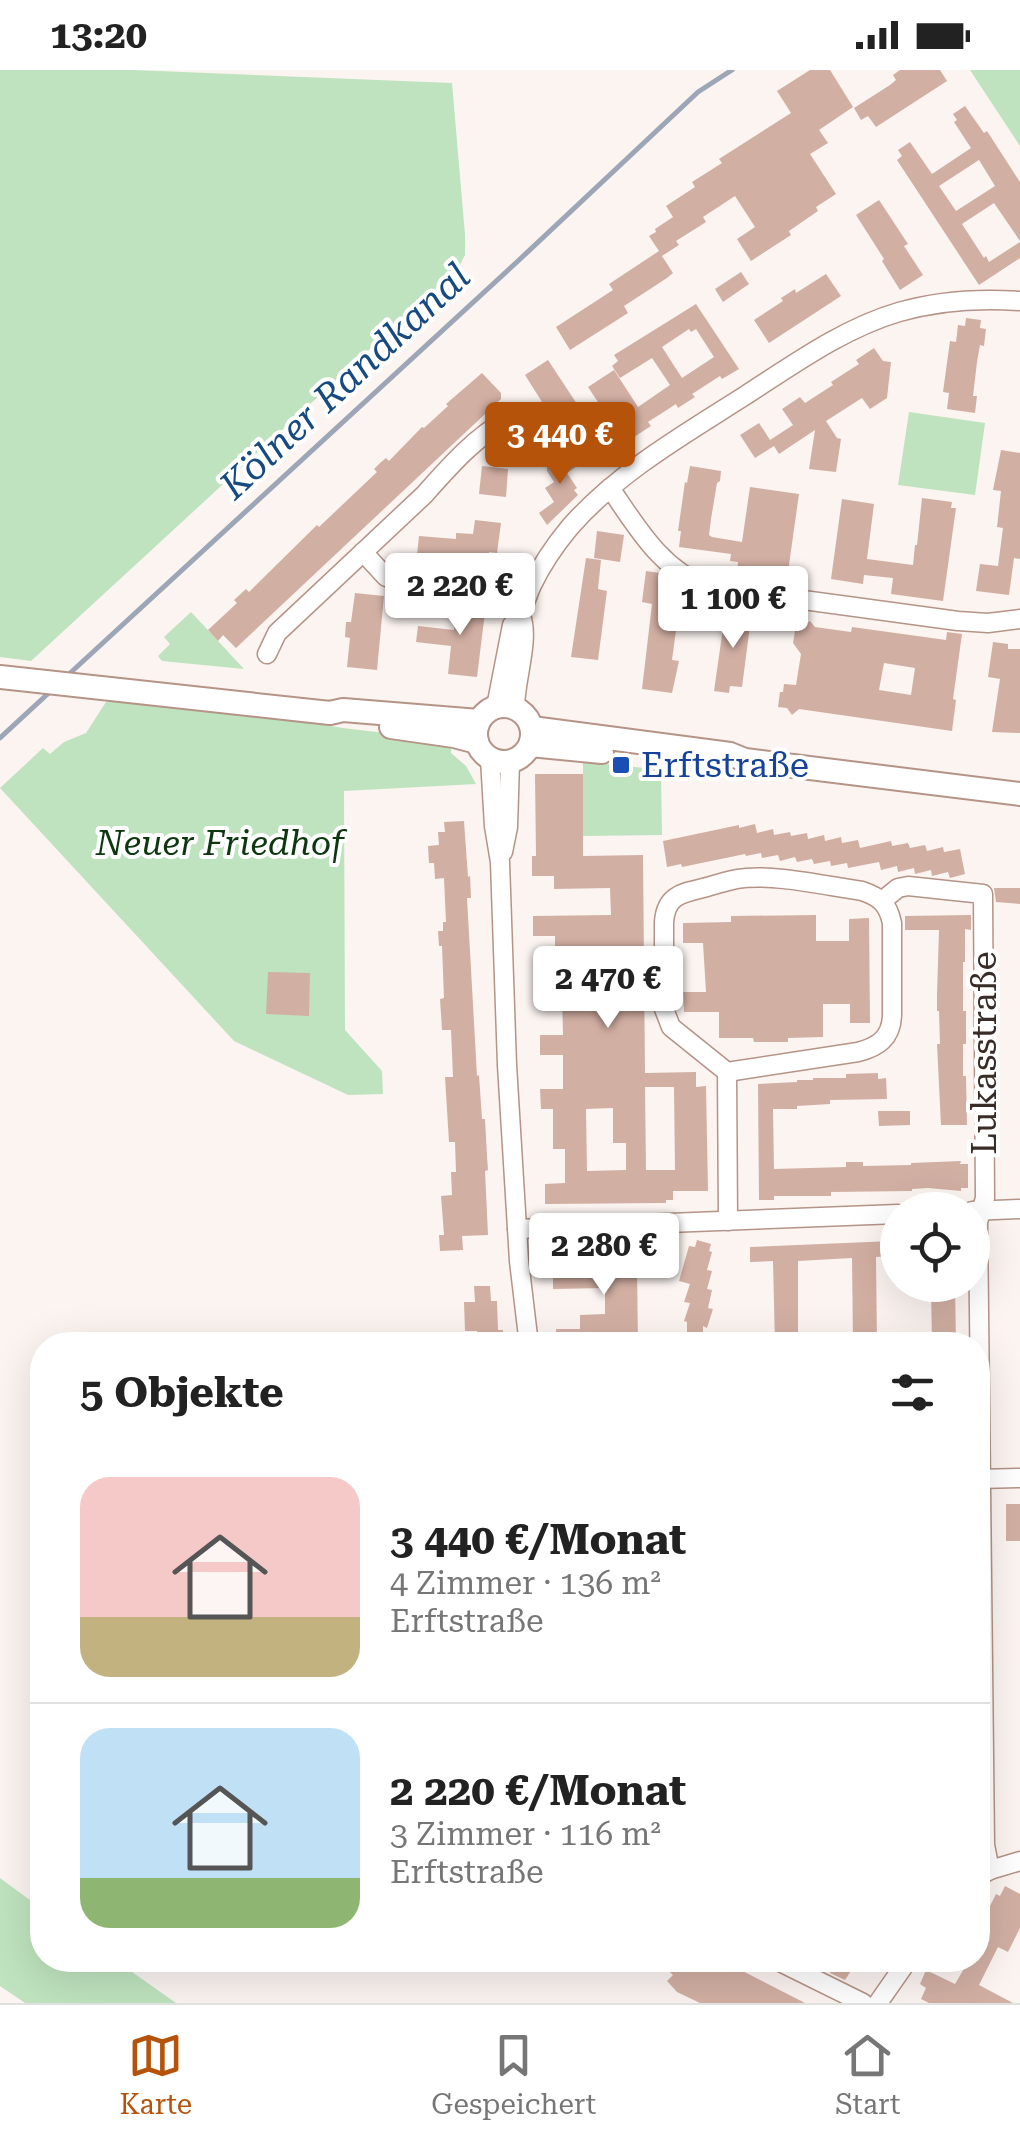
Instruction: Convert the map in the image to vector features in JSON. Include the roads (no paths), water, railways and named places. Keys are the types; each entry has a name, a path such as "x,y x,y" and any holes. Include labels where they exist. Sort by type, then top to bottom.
{"main road":[{"path":"9,678 330,713 344,710 494,733 528,720 531,737 519,759 494,733"},
{"path":"531,737 732,765 744,760 1020,794"}],"street":[{"path":"526,1332 506,1045 500,862 494,826 494,733 512,625 522,614 531,587 555,546 610,488 657,452 804,358 897,312 980,298 1020,302"},
{"path":"267,654 277,632 468,449 508,419"},
{"path":"610,488 668,563 680,574 708,587 958,621 1020,619"},
{"path":"363,552 386,577 488,588 522,614"},
{"path":"757,878 862,891 882,901 892,923 892,1016 885,1038 871,1049 858,1052 727,1072 670,1027 667,1020 664,922 669,902 686,892 757,878"},
{"name":"Lukasstraße","path":"882,901 898,888 908,886 983,894 985,1192"},
{"path":"727,1072 728,1221"},
{"path":"990,1210 1020,1209"},
{"path":"517,1230 880,1215"},
{"name":"Lukasstraße","path":"979,1302 979,1332"},
{"path":"990,1479 1020,1478"},
{"path":"990,1871 1020,1860"},
{"path":"800,1972 863,2003"},
{"path":"878,2003 900,1972"}],"waterway":[{"name":"Kölner Randkanal","path":"68,675 698,92 732,70"},
{"name":"Kölner Randkanal","path":"0,738 53,689"}],"place":[{"name":"Erftstraße","path":"621,765"}],"park label":[{"name":"Neuer Friedhof","path":"220,843"}]}
